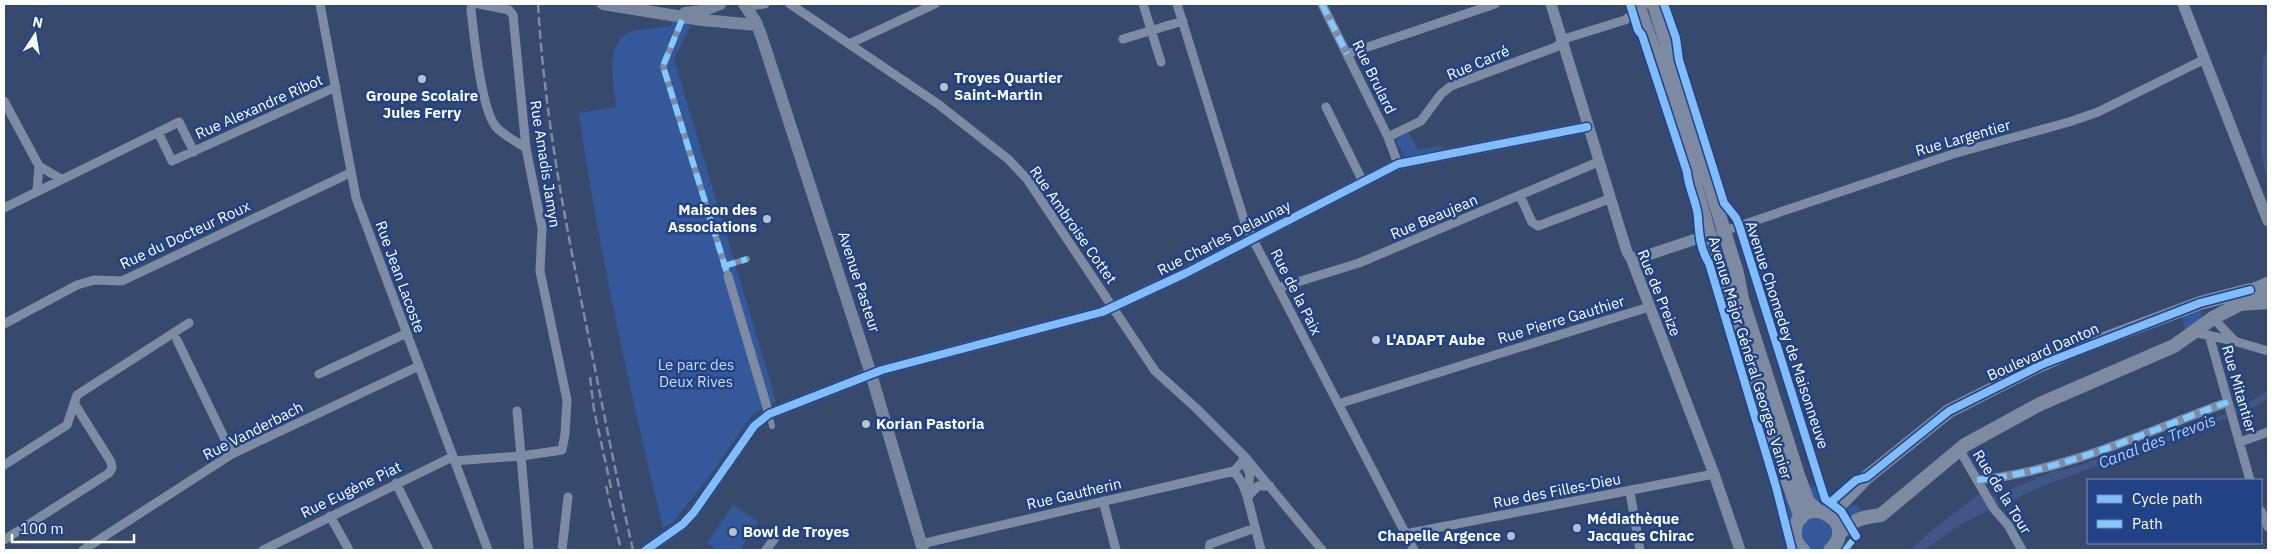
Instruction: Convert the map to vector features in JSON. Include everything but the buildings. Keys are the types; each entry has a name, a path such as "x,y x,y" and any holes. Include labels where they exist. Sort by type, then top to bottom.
{"main road":[{"path":"603,4 702,20 757,25"},
{"path":"660,12 692,12 720,4"},
{"path":"716,20 735,13 744,4"},
{"name":"Avenue Pasteur","path":"744,4 757,25 872,374 922,547"},
{"name":"Avenue Chomedey de Maisonneuve","path":"1654,4 1737,273 1742,299 1798,478 1808,502 1836,522 1839,534"},
{"name":"Avenue Major Général Georges Vanier","path":"1642,6 1689,156 1704,237 1778,456 1801,518"},
{"path":"2250,290 2268,295"},
{"name":"Boulevard Danton","path":"1801,518 1806,514 1838,507 1867,477 1949,411 2072,351 2200,303 2250,290"},
{"path":"1831,550 1839,534 1848,524 1866,517 1881,515 1959,449 2040,404 2174,346 2213,318 2240,304 2268,302"},
{"path":"2200,303 2207,315 2213,318"},
{"path":"1801,518 1797,523 1795,536 1803,550"}],"street":[{"name":"Rue Jean Lacoste","path":"320,4 356,198 488,550"},
{"path":"472,4 471,10 477,52 489,114 496,127 526,148"},
{"name":"Rue Amadis Jamyn","path":"479,4 509,10 513,15 526,148 542,228 540,271 568,411 562,450 521,456"},
{"path":"744,4 765,4"},
{"path":"849,44 935,4"},
{"path":"1144,4 1162,62"},
{"name":"Rue de la Paix","path":"1177,4 1246,226 1414,550"},
{"name":"Rue Brulard","path":"1322,4 1388,137 1398,164"},
{"path":"1347,54 1495,4"},
{"name":"Rue de Preize","path":"1551,4 1609,199 1627,252 1631,258 1714,474 1740,550"},
{"path":"2183,4 2268,221"},
{"name":"Rue Ambroise Cottet","path":"797,5 849,44 938,104 1008,159 1027,179 1154,371 1196,408 1244,458 1270,486 1322,550"},
{"name":"Rue Carré","path":"1388,137 1421,121 1441,94 1459,83 1556,47 1567,38 1625,20 1642,6"},
{"path":"682,20 663,66 772,426"},
{"path":"1123,39 1183,21"},
{"name":"Rue Largentier","path":"1704,237 1953,154 2076,120 2106,108 2204,59"},
{"name":"Rue Alexandre Ribot","path":"158,132 172,161 336,87"},
{"path":"4,101 39,166 61,179"},
{"path":"1326,107 1363,182"},
{"name":"Rue Alexandre Ribot","path":"4,208 180,122 194,152"},
{"name":"Rue Charles Delaunay","path":"769,414 872,374 1113,307 1253,239 1398,164 1587,127"},
{"name":"Rue Beaujean","path":"1278,288 1359,263 1598,162"},
{"path":"37,191 39,166"},
{"name":"Rue du Docteur Roux","path":"4,324 85,282 94,280 122,281 350,173"},
{"path":"1520,196 1532,222 1538,226 1609,199"},
{"path":"1631,258 1639,258 1704,237"},
{"path":"724,266 747,259"},
{"path":"2250,290 2268,282"},
{"name":"Rue Pierre Gauthier","path":"1338,404 1649,307"},
{"path":"2213,318 2234,340"},
{"path":"67,425 77,395 189,323"},
{"path":"2193,332 2234,340 2268,351"},
{"path":"319,374 406,333"},
{"name":"Rue Mitantier","path":"2209,335 2250,479"},
{"path":"178,340 232,454"},
{"name":"Rue Vanderbach","path":"83,550 232,454 419,366"},
{"path":"4,540 109,473 112,468 111,462 74,403"},
{"path":"1977,480 1996,478 2077,459 2121,444 2174,421 2230,409"},
{"path":"516,411 529,550"},
{"path":"646,550 683,524 694,512 754,426 769,414"},
{"path":"4,465 67,425 78,420 86,422"},
{"path":"2240,442 2268,432"},
{"name":"Rue de la Tour","path":"1959,449 1994,509 2008,525 2022,550"},
{"path":"453,459 521,456"},
{"path":"1244,458 1250,474 1248,496"},
{"name":"Rue Gautherin","path":"922,547 1103,501 1234,471 1244,458"},
{"name":"Rue Eugène Piat","path":"263,550 396,483 453,459"},
{"path":"1234,471 1248,496 1261,550"},
{"name":"Rue des Filles-Dieu","path":"1406,534 1630,492 1714,474"},
{"path":"396,483 429,550"},
{"path":"1248,496 1258,486 1270,486"},
{"path":"1630,492 1640,550"},
{"path":"562,550 568,498"},
{"path":"1103,501 1116,550"},
{"path":"2262,513 2268,527"},
{"path":"330,516 349,550"},
{"path":"1209,550 1210,544 1255,528"},
{"path":"766,550 775,538"}],"green space":[{"name":"Le parc des Deux Rives","path":"673,19 692,22 674,59 776,401 752,415 706,481 673,522 663,528 616,321 596,218 579,113 616,107 612,67 613,56 621,39 628,33 671,26"},
{"path":"1408,132 1418,150 1440,146 1442,149 1409,157 1404,156 1395,140"},
{"path":"2198,310 2201,312 2202,320 2186,333 2181,316"},
{"path":"1815,486 1818,494 1830,505 1823,508 1805,489"},
{"path":"1789,496 1794,513 1790,527 1781,501 1782,498"},
{"path":"1856,504 1865,515 1852,518 1847,509"},
{"name":"Bowl de Troyes","path":"733,505 758,521 740,550 717,550 707,543"},
{"path":"1816,518 1822,519 1827,523 1831,528 1831,540 1827,545 1822,549 1816,550 1810,549 1805,545 1801,540 1800,534 1801,528 1805,523 1810,519"}],"water":[{"path":"2268,50 2268,186 2261,151 2263,58"},
{"name":"Canal des Trevois","path":"2268,391 2268,398 2258,405 2198,430 2050,483 2012,500 2008,490 2054,471 2067,469 2170,436 2221,416"},
{"path":"1979,494 1983,498 1995,495 1999,505 1963,523 1924,550 1910,550 1931,531"}],"railway":[{"path":"538,4 545,82 562,198 576,275 633,550"},
{"path":"590,377 594,410 612,492"},
{"path":"606,486 621,550"}],"marked path":[{"path":"1322,4 1347,54"},
{"path":"682,20 663,66 728,276"},
{"path":"724,266 747,259"},
{"path":"1977,480 2043,468 2074,459 2228,402"},
{"path":"1845,550 1856,536"}],"cycle path":[{"path":"1630,4 1687,172 1698,213 1702,247 1709,263 1776,487 1792,550"},
{"path":"1664,4 1676,38 1679,60 1724,203 1739,225 1825,499 1841,511 1856,536"},
{"path":"646,550 683,524 694,512 754,426 769,414 882,370 1102,312 1186,273 1398,164 1587,127"},
{"path":"1831,502 1856,480 1867,477 1949,411 2043,364 2200,303 2250,290"}],"place":[{"name":"Groupe Scolaire Jules Ferry","path":"422,79"},
{"name":"Troyes Quartier Saint-Martin","path":"944,87"},
{"name":"Maison des Associations","path":"767,219"},
{"name":"L'ADAPT Aube","path":"1376,340"},
{"name":"Korian Pastoria","path":"866,424"},
{"name":"Médiathèque Jacques Chirac","path":"1577,528"},
{"name":"Bowl de Troyes","path":"733,532"},
{"name":"Chapelle Argence","path":"1511,536"}]}
